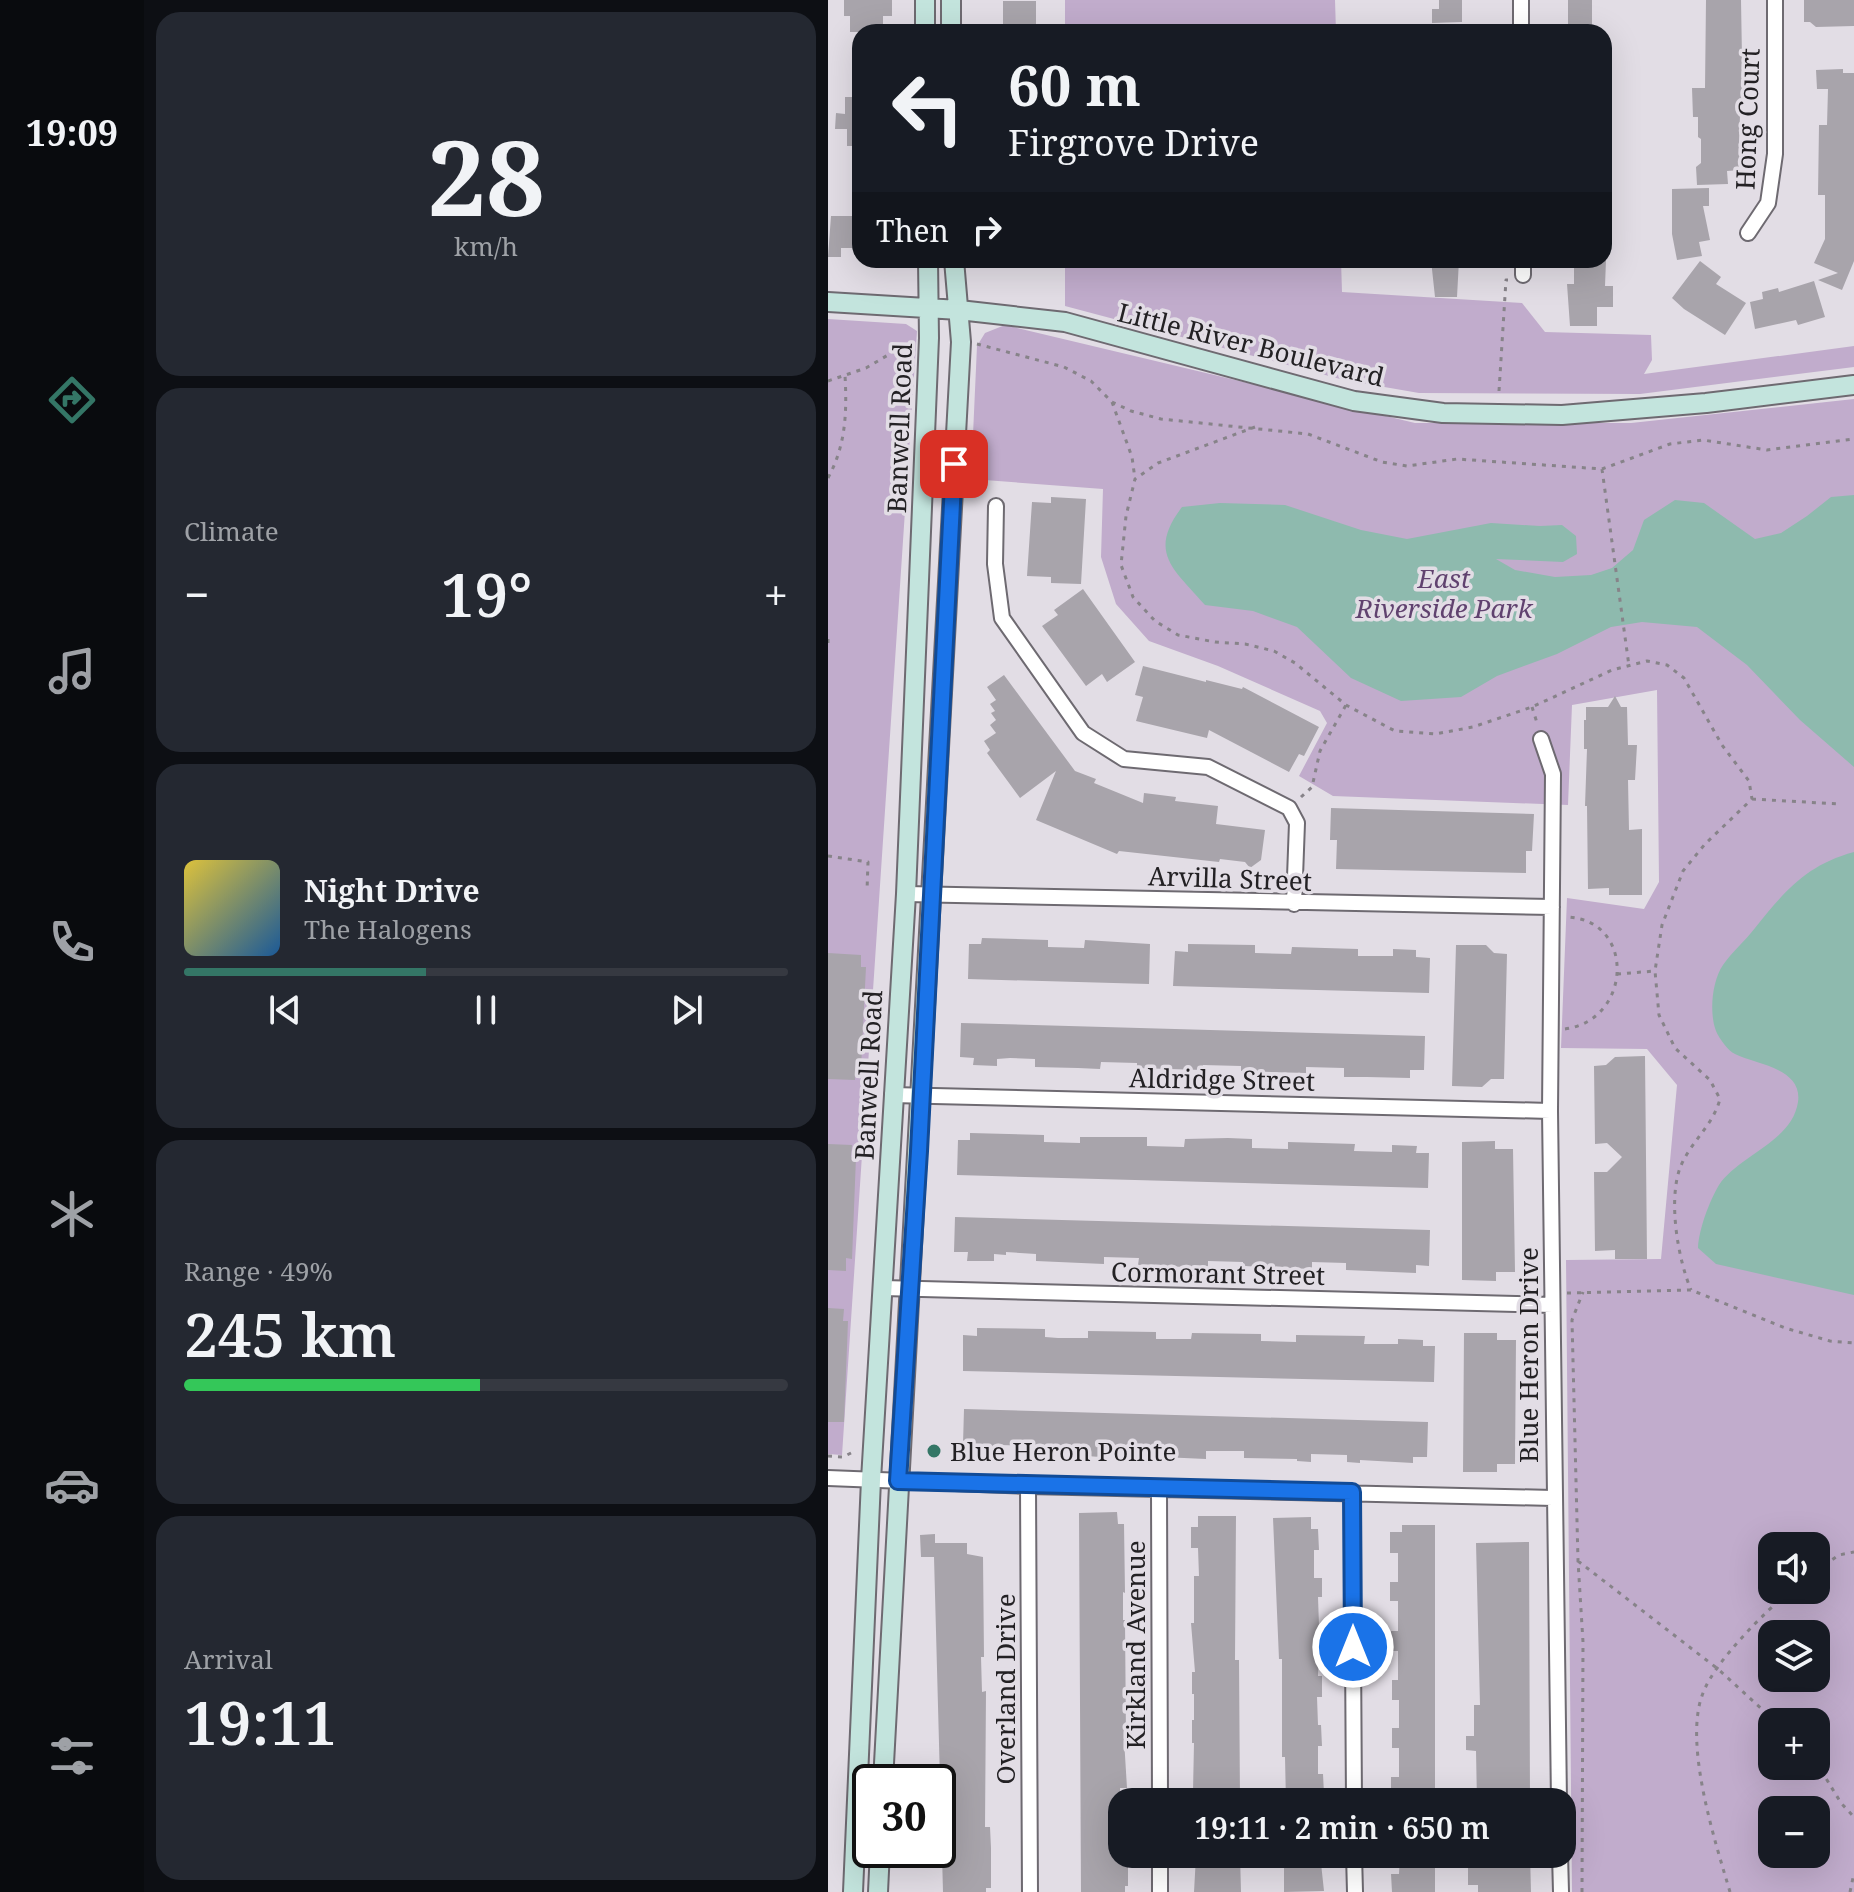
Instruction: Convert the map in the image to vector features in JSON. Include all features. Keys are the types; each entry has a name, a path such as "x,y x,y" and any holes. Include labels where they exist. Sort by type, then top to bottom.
{"main road":[{"path":"925,17 951,16"},
{"name":"Banwell Road","path":"853,1892 871,1480 906,894 928,268"},
{"name":"Banwell Road","path":"884,1764 961,342 955,268"},
{"name":"Little River Boulevard","path":"828,302 959,310 1065,322 1354,401 1443,413 1562,415 1706,403 1854,385"},
{"path":"878,1892 879,1868"}],"street":[{"path":"1521,0 1521,24"},
{"name":"Hong Court","path":"1748,233 1768,203 1775,154 1775,0"},
{"path":"996,506 995,564 1002,618 1083,733 1124,759 1208,767 1289,808 1297,823 1294,904"},
{"name":"Blue Heron Drive","path":"1541,739 1553,774 1550,1111 1559,1788"},
{"name":"Arvilla Street","path":"906,894 1552,912"},
{"name":"Aldridge Street","path":"892,1095 1550,1111"},
{"name":"Cormorant Street","path":"883,1288 1552,1305"},
{"path":"828,1478 1028,1486 1553,1498"},
{"name":"Overland Drive","path":"1028,1486 1030,1892"},
{"name":"Kirkland Avenue","path":"1159,1488 1160,1788"},
{"path":"1352,1492 1354,1788"},
{"path":"1160,1868 1160,1892"},
{"path":"1354,1868 1355,1892"},
{"path":"1560,1868 1561,1892"}],"path":[{"path":"1499,391 1506,280 1522,268"},
{"path":"828,381 866,368 914,339"},
{"path":"976,344 1064,367 1091,381 1112,402 1131,411 1161,419 1308,434 1382,462 1407,466 1457,459 1602,469 1670,444 1703,440 1767,450 1854,439"},
{"path":"828,478 844,438 847,410 845,375"},
{"path":"1112,402 1127,442 1135,479 1126,516 1121,565 1133,597 1155,621 1178,635 1274,651 1295,663 1346,705 1395,731 1435,734 1473,727 1532,707 1612,670 1647,661 1667,665 1684,678 1699,710 1749,781 1752,799"},
{"path":"1135,479 1158,463 1255,427"},
{"path":"1602,469 1629,666"},
{"path":"1289,808 1312,787 1320,751 1346,705"},
{"path":"1532,707 1541,739"},
{"path":"1691,1290 1683,1271 1674,1203 1680,1168 1697,1138 1716,1116 1720,1099 1710,1080 1675,1048 1659,1015 1655,971 1662,925 1683,871 1705,844 1752,799 1839,804"},
{"path":"828,856 868,862 867,891"},
{"path":"1550,1030 1570,1028 1596,1017 1612,998 1617,974 1617,962 1605,931 1581,917 1552,912"},
{"path":"1617,974 1655,971"},
{"path":"1564,1293 1691,1290 1785,1328 1830,1341 1854,1343"},
{"path":"1582,1892 1583,1642 1572,1320 1583,1292"},
{"path":"828,1456 843,1457 856,1450"},
{"path":"1830,1561 1839,1555 1854,1552"},
{"path":"1578,1561 1718,1669 1761,1708"},
{"path":"1730,1892 1699,1767 1698,1715 1703,1692 1718,1669 1774,1604"},
{"path":"1827,1780 1854,1817"},
{"path":"1850,1892 1854,1873"}],"green space":[{"path":"1065,0 1335,0 1336,24 1065,24"},
{"path":"1065,268 1341,268 1342,292 1522,303 1545,332 1651,335 1652,360 1644,374 1854,346 1854,367 1640,394 1419,393 1344,380 1065,306"},
{"path":"828,319 906,324 917,331 842,1455 828,1454"},
{"name":"East Riverside Park","path":"1005,325 1415,423 1631,423 1854,399 1854,1892 1572,1892 1572,1868 1576,1868 1576,1788 1571,1788 1566,1260 1661,1259 1677,1085 1647,1049 1561,1048 1567,898 1644,909 1659,882 1657,690 1572,705 1568,805 1333,796 1299,776 1327,723 1320,711 1218,666 1149,641 1116,604 1101,557 1103,489 971,479 977,346 985,333"}],"shaded area":[{"path":"1854,495 1854,767 1800,720 1747,665 1697,627 1642,622 1611,627 1557,654 1497,676 1461,697 1401,701 1351,678 1297,627 1253,611 1205,605 1175,570 1166,549 1166,537 1182,507 1220,503 1285,505 1361,530 1407,539 1491,523 1562,525 1576,536 1577,554 1563,562 1496,559 1515,570 1555,577 1591,575 1612,568 1633,550 1644,520 1675,500 1704,503 1755,539 1781,533 1831,497"},
{"path":"1854,852 1854,1295 1716,1264 1698,1248 1705,1216 1719,1185 1728,1174 1786,1128 1798,1102 1798,1091 1786,1075 1735,1054 1719,1037 1712,1006 1719,972 1776,902 1798,881 1822,864"}],"building":[{"path":"844,0 892,0 892,16 883,16 883,24 852,24 850,32 850,16 844,16"},
{"path":"1439,0 1462,0 1462,22 1432,23 1432,9 1439,9"},
{"path":"1568,0 1592,0 1592,24 1568,24"},
{"path":"1706,0 1741,0 1743,116 1740,116 1740,170 1727,171 1728,184 1697,185 1696,167 1701,163 1701,139 1698,137 1698,117 1693,117 1692,88 1705,88"},
{"path":"1804,0 1854,0 1854,26 1816,27 1804,22"},
{"path":"1003,1 1036,1 1036,24 1003,24"},
{"path":"1843,69 1843,73 1854,73 1854,261 1842,290 1818,280 1838,273 1814,263 1825,239 1825,195 1818,195 1819,125 1827,125 1828,89 1817,89 1816,70"},
{"path":"845,97 852,97 852,146 847,146 847,129 835,129 836,113 845,114"},
{"path":"1709,188 1709,206 1703,206 1710,240 1699,242 1702,256 1677,260 1672,234 1672,189"},
{"path":"831,216 852,216 852,248 841,248 841,257 828,257"},
{"path":"1700,261 1721,277 1716,284 1746,303 1725,335 1672,298"},
{"path":"1432,268 1459,268 1457,297 1435,297"},
{"path":"1574,268 1606,268 1605,286 1613,286 1613,307 1597,307 1597,326 1570,326 1567,284 1574,284"},
{"path":"1814,281 1825,317 1798,325 1796,320 1755,329 1750,302 1763,299 1762,292 1778,288 1779,292"},
{"path":"1051,497 1086,499 1081,584 1051,583 1051,577 1027,576 1032,502 1051,503"},
{"path":"1083,589 1135,662 1107,682 1102,674 1086,686 1042,626 1058,615 1054,610"},
{"path":"1143,666 1206,682 1243,687 1319,727 1304,756 1299,754 1289,772 1209,730 1207,738 1136,721 1143,697 1135,695"},
{"path":"1004,675 1075,771 1096,779 1094,783 1143,803 1144,793 1176,797 1175,801 1218,806 1216,824 1265,830 1261,860 1250,868 1245,862 1220,859 1219,862 1119,851 1117,854 1036,820 1056,771 1020,798 987,753 990,750 984,741 996,733 990,725 996,720 990,704 996,700 987,687"},
{"path":"1615,696 1621,707 1627,707 1628,745 1637,745 1635,780 1628,780 1629,830 1642,829 1642,895 1609,895 1609,888 1588,889 1584,720 1586,707 1608,707"},
{"path":"1331,808 1534,814 1532,851 1526,851 1526,873 1336,869 1337,840 1330,840"},
{"path":"982,938 1048,940 1048,947 1084,948 1085,940 1150,944 1149,984 968,979 969,944 981,944"},
{"path":"1188,944 1255,945 1255,953 1291,954 1292,947 1358,949 1358,956 1393,956 1393,949 1416,950 1416,957 1430,958 1429,993 1173,986 1175,951 1188,952"},
{"path":"1456,945 1486,945 1494,953 1507,954 1504,1079 1491,1079 1482,1087 1452,1086"},
{"path":"828,953 861,955 861,967 866,967 861,1068 856,1068 855,1080 828,1079"},
{"path":"961,1023 1425,1036 1424,1070 1410,1070 1410,1078 1344,1077 1344,1068 1306,1067 1306,1073 1241,1071 1241,1066 1203,1065 1203,1070 1137,1068 1137,1063 1101,1062 1100,1069 1035,1067 1035,1059 1010,1058 997,1059 997,1066 973,1065 974,1058 960,1057"},
{"path":"1645,1056 1647,1259 1615,1259 1615,1250 1595,1251 1594,1172 1607,1172 1622,1157 1607,1143 1595,1144 1594,1066 1606,1065 1615,1057"},
{"path":"970,1133 1044,1135 1044,1142 1080,1143 1080,1137 1147,1137 1147,1146 1184,1147 1185,1139 1228,1138 1252,1139 1252,1148 1288,1149 1288,1142 1355,1144 1354,1151 1392,1152 1392,1145 1417,1146 1416,1153 1429,1153 1428,1188 957,1175 958,1140 970,1140"},
{"path":"1495,1141 1495,1149 1513,1149 1515,1272 1496,1272 1496,1281 1462,1280 1462,1142"},
{"path":"828,1144 852,1145 851,1157 856,1157 852,1259 846,1258 846,1271 828,1270"},
{"path":"955,1217 1430,1230 1429,1266 1416,1265 1416,1273 1346,1270 1346,1263 1312,1262 1312,1269 1208,1261 1208,1268 1138,1265 1139,1258 1104,1257 1104,1264 1036,1261 1036,1254 1006,1252 1006,1255 994,1254 994,1261 967,1261 968,1252 954,1252"},
{"path":"828,1308 844,1309 843,1321 848,1321 844,1422 828,1422"},
{"path":"977,1328 1045,1329 1045,1337 1058,1338 1088,1338 1088,1331 1156,1332 1156,1339 1191,1339 1192,1333 1261,1334 1261,1341 1296,1342 1296,1335 1365,1336 1364,1344 1398,1344 1398,1339 1423,1340 1423,1346 1435,1346 1434,1382 963,1371 963,1335 977,1336"},
{"path":"1464,1333 1497,1333 1497,1340 1516,1340 1515,1464 1497,1464 1497,1472 1463,1472"},
{"path":"964,1409 1428,1422 1427,1457 1413,1457 1413,1463 1360,1460 1360,1463 1347,1462 1347,1455 1311,1454 1311,1462 1244,1458 1244,1451 1206,1451 1206,1459 1140,1456 1140,1448 1101,1448 1100,1457 1033,1453 1034,1446 1000,1445 1000,1452 976,1452 976,1444 963,1444"},
{"path":"1117,1512 1118,1524 1124,1524 1124,1739 1127,1788 1108,1788 1108,1868 1128,1868 1125,1892 1081,1892 1079,1513"},
{"path":"1198,1516 1236,1516 1235,1660 1239,1660 1240,1788 1193,1788 1192,1672 1195,1672 1191,1623 1194,1623 1194,1576 1199,1576 1198,1548 1191,1548 1191,1527 1198,1527"},
{"path":"1311,1517 1311,1529 1318,1529 1319,1550 1314,1550 1314,1578 1322,1578 1322,1597 1318,1597 1323,1647 1319,1647 1318,1676 1322,1676 1322,1697 1317,1697 1322,1746 1318,1746 1318,1774 1323,1774 1324,1788 1286,1788 1273,1518"},
{"path":"1402,1525 1435,1525 1435,1788 1391,1788 1391,1777 1399,1777 1399,1748 1392,1748 1392,1728 1399,1728 1399,1700 1392,1700 1392,1680 1398,1680 1398,1651 1391,1651 1391,1631 1398,1631 1398,1601 1390,1601 1390,1582 1398,1582 1398,1553 1390,1553 1390,1532 1402,1532"},
{"path":"935,1534 935,1543 967,1543 967,1554 983,1557 984,1657 981,1657 982,1692 986,1691 985,1827 990,1827 991,1848 991,1888 986,1888 986,1892 943,1892 942,1868 956,1868 956,1764 940,1764 934,1557 921,1557 920,1535"},
{"path":"1529,1542 1530,1788 1477,1788 1476,1751 1466,1750 1466,1736 1474,1736 1474,1705 1480,1705 1476,1543"},
{"path":"1195,1868 1240,1868 1241,1892 1194,1892"},
{"path":"1284,1868 1322,1868 1324,1891 1284,1892"},
{"path":"1399,1868 1435,1868 1435,1892 1392,1892 1391,1874 1399,1874"},
{"path":"1468,1868 1530,1868 1531,1892 1478,1892 1478,1885 1468,1885"}],"place":[{"name":"Blue Heron Pointe","path":"934,1451"}],"route":[{"path":"954,464 919,1151 898,1481 1352,1492 1353,1647"}]}
